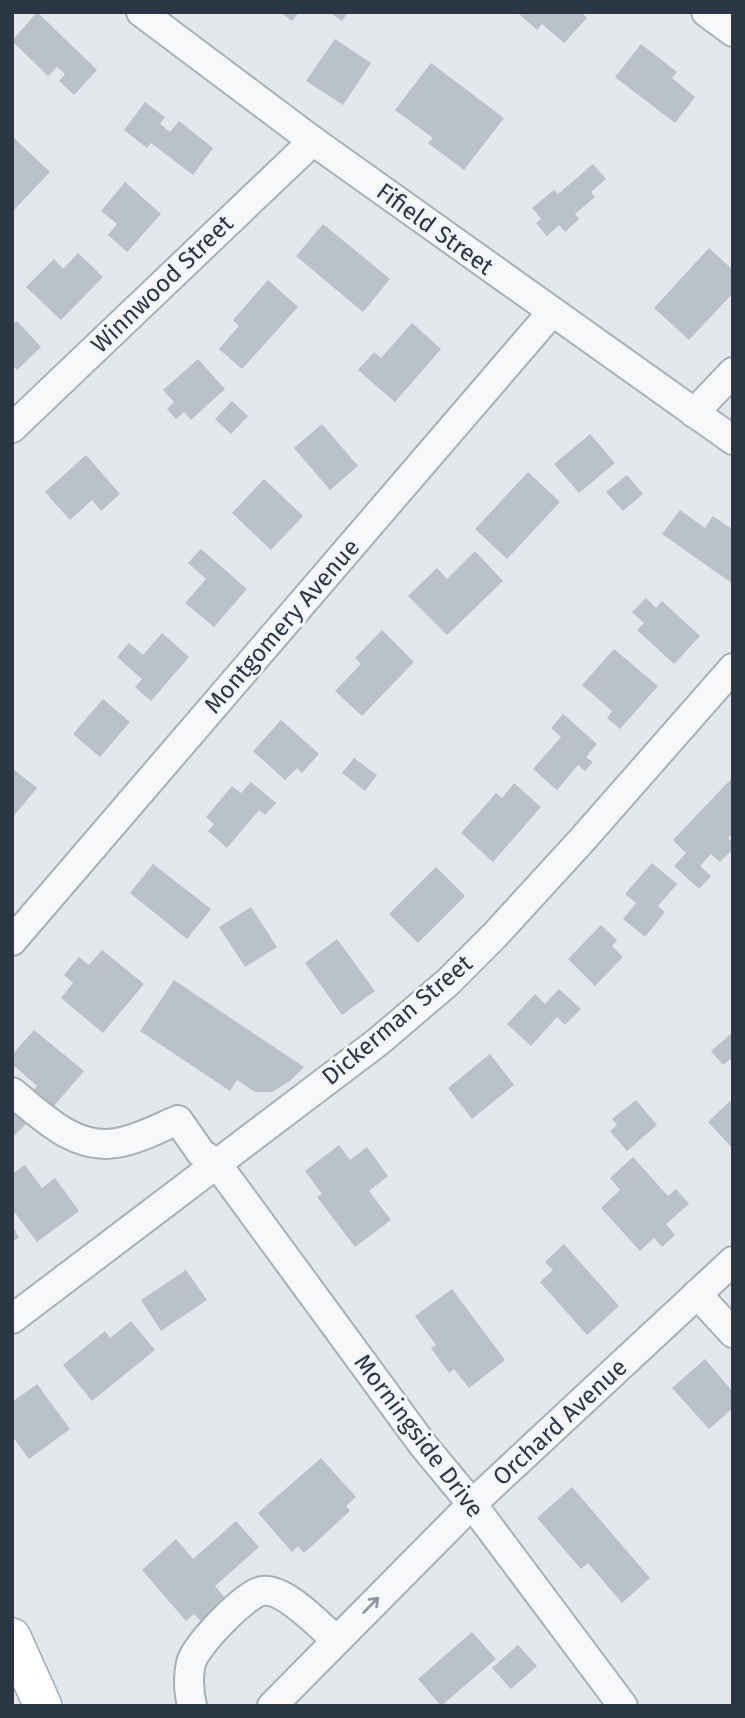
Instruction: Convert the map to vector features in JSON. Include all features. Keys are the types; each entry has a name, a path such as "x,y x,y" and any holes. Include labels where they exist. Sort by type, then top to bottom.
{"main road":[{"path":"16,1659 43,1706"}],"street":[{"name":"Fifield Street","path":"141,12 313,141 733,440"},
{"path":"706,12 733,32"},
{"name":"Winnwood Street","path":"12,428 313,141"},
{"name":"Montgomery Avenue","path":"12,941 552,312"},
{"path":"694,413 733,372"},
{"name":"Dickerman Street","path":"12,1319 379,1041 447,983 513,916 733,668"},
{"name":"Morningside Drive","path":"12,1092 55,1127 76,1139 97,1144 118,1143 178,1120 201,1153 217,1164 422,1445 472,1504 623,1706"},
{"name":"Orchard Avenue","path":"272,1706 472,1504 733,1261"},
{"path":"697,1294 733,1333"},
{"path":"192,1706 191,1663 197,1651 246,1600 262,1591 282,1595 336,1640"}],"building":[{"path":"37,12 97,70 74,95 59,81 65,74 57,67 48,76 12,41"},
{"path":"280,12 299,12 292,21"},
{"path":"329,12 348,12 342,21"},
{"path":"517,12 581,12 587,18 564,43 542,24 537,30"},
{"path":"335,39 371,63 343,105 306,81"},
{"path":"641,44 677,72 672,78 695,97 675,123 615,77"},
{"path":"431,63 504,118 464,170 428,143 433,138 395,110"},
{"path":"145,102 165,117 160,124 170,132 179,121 213,148 193,175 151,143 147,148 124,130"},
{"path":"12,136 50,172 12,212"},
{"path":"593,164 606,179 591,192 595,197 575,214 579,219 565,232 559,225 547,236 536,223 541,219 532,208 554,190 558,194"},
{"path":"125,182 161,214 127,252 108,235 117,224 101,211"},
{"path":"323,224 390,279 363,312 296,256"},
{"path":"709,248 733,270 733,293 689,340 654,308"},
{"path":"78,253 103,277 61,320 26,287 54,259 63,269"},
{"path":"268,280 298,307 242,369 219,349 239,326 233,320"},
{"path":"17,321 41,347 17,370 12,365 12,325"},
{"path":"412,323 441,349 395,402 358,370 374,352 381,358"},
{"path":"198,359 225,389 191,420 184,412 176,419 167,409 174,402 163,390"},
{"path":"232,401 248,416 231,434 215,419"},
{"path":"322,424 358,466 330,490 294,448"},
{"path":"590,434 615,463 579,493 554,464"},
{"path":"86,455 120,494 101,511 92,500 70,520 45,492"},
{"path":"528,472 560,502 507,559 475,529"},
{"path":"627,475 643,494 623,511 606,492"},
{"path":"264,479 303,516 271,550 232,513"},
{"path":"680,510 705,528 713,516 733,530 733,584 662,534"},
{"path":"201,549 247,589 214,627 185,603 206,579 188,563"},
{"path":"475,551 503,581 447,635 408,596 437,568 447,579"},
{"path":"646,598 656,608 662,601 700,636 674,664 637,630 644,623 632,612"},
{"path":"382,630 414,662 362,716 335,691 361,664 355,658"},
{"path":"162,633 189,657 151,701 135,687 142,679 117,657 129,643 143,655"},
{"path":"614,649 658,686 620,729 607,718 612,711 582,685"},
{"path":"103,699 130,722 100,757 73,734"},
{"path":"563,714 597,744 586,757 593,762 585,771 578,765 557,790 533,769 561,737 551,728"},
{"path":"281,720 319,754 302,773 297,768 285,780 253,751"},
{"path":"354,758 377,775 365,791 342,773"},
{"path":"12,768 37,788 12,818"},
{"path":"733,777 733,833 728,838 733,843 733,849 720,862 711,854 700,866 711,876 699,889 674,866 686,853 673,840"},
{"path":"251,782 276,803 265,815 259,810 227,848 208,831 214,824 206,817 232,786 241,793"},
{"path":"514,783 541,807 493,862 461,833 496,793 502,798"},
{"path":"652,863 677,884 658,906 665,912 645,937 623,919 636,903 625,894"},
{"path":"153,864 211,909 187,939 130,893"},
{"path":"436,867 465,896 418,943 389,914"},
{"path":"251,907 277,947 245,967 219,927"},
{"path":"601,925 617,940 612,946 623,957 595,986 568,959"},
{"path":"337,939 375,991 342,1015 305,963"},
{"path":"102,950 144,984 103,1033 61,998 73,983 64,975 79,957 89,965"},
{"path":"174,980 304,1067 290,1081 272,1092 255,1092 237,1080 230,1091 140,1031"},
{"path":"559,989 581,1009 565,1025 557,1017 531,1046 507,1024 535,994 545,1004"},
{"path":"34,1030 84,1071 54,1106 34,1090 37,1086 12,1064 12,1055"},
{"path":"733,1032 733,1057 723,1065 711,1051"},
{"path":"490,1054 514,1085 472,1119 448,1088"},
{"path":"636,1100 657,1125 627,1151 610,1131 617,1125 612,1119"},
{"path":"730,1101 733,1105 733,1149 708,1122"},
{"path":"12,1106 29,1121 12,1138"},
{"path":"339,1145 350,1160 367,1147 388,1176 369,1191 391,1220 355,1247 317,1197 322,1194 305,1171"},
{"path":"633,1157 668,1196 676,1189 689,1204 666,1224 675,1235 662,1247 654,1238 640,1251 601,1208 620,1190 610,1178"},
{"path":"25,1165 42,1188 55,1178 79,1211 37,1242 12,1209 12,1174"},
{"path":"12,1224 19,1238 12,1241"},
{"path":"564,1244 619,1306 587,1335 540,1282 553,1270 545,1262"},
{"path":"186,1270 207,1300 161,1331 141,1300"},
{"path":"452,1289 505,1360 469,1388 454,1369 449,1373 431,1348 436,1345 415,1316"},
{"path":"131,1321 155,1350 92,1401 63,1365 105,1331 110,1338"},
{"path":"705,1359 733,1392 733,1408 709,1429 672,1388"},
{"path":"37,1384 70,1429 29,1459 12,1436 12,1402"},
{"path":"321,1458 356,1497 346,1506 350,1511 304,1553 298,1546 292,1552 258,1513"},
{"path":"572,1487 650,1578 622,1603 588,1563 581,1569 537,1518"},
{"path":"236,1521 259,1547 215,1586 232,1606 207,1628 194,1614 186,1621 142,1570 176,1539 193,1559"},
{"path":"472,1632 496,1659 441,1706 418,1679"},
{"path":"518,1645 537,1666 511,1689 492,1668"}]}
